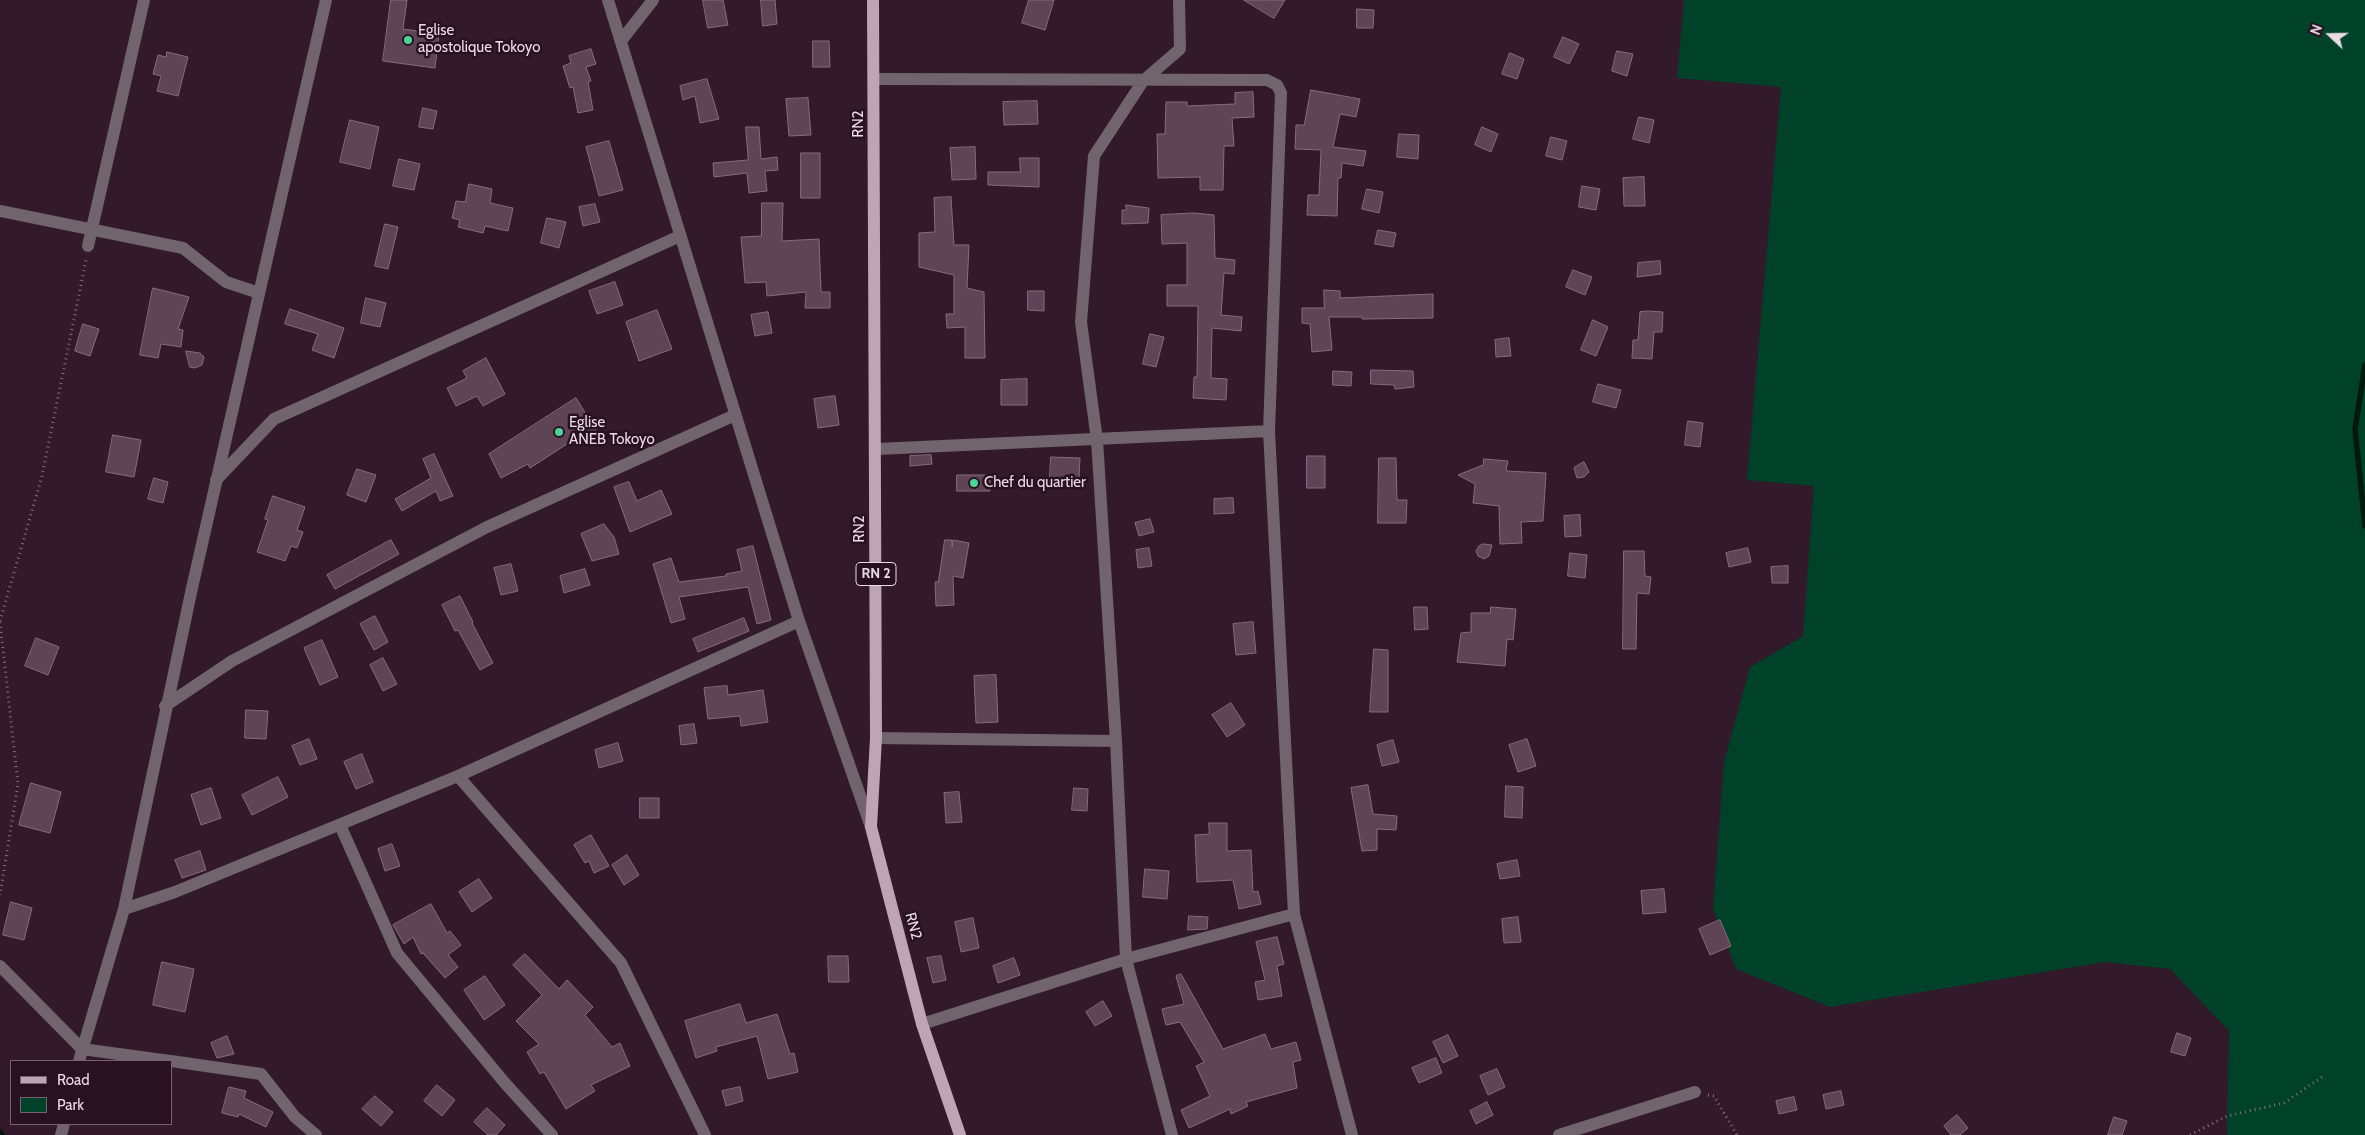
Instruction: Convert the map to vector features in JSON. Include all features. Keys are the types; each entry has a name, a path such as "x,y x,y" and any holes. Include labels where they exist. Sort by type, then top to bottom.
{"main road":[{"name":"RN2","path":"873,0 875,79 876,738 871,828 922,1024 960,1135"}],"street":[{"path":"88,246 144,0"},
{"path":"80,1055 124,909 216,480 326,0"},
{"path":"608,0 798,621 871,828"},
{"path":"621,41 653,0"},
{"path":"1172,1135 1126,959 1116,741 1098,440 1081,322 1094,156 1143,81 1180,49 1179,0"},
{"path":"875,79 1267,80 1277,85 1281,93 1270,430 1294,914 1352,1135"},
{"path":"0,211 183,248 226,282 259,293"},
{"path":"216,480 274,419 680,236"},
{"path":"166,706 232,661 487,527 735,415"},
{"path":"876,449 1098,440 1270,430"},
{"path":"124,909 175,892 458,776 798,621"},
{"path":"876,738 1116,741"},
{"path":"458,776 621,963 705,1135"},
{"path":"340,825 397,953 504,1082 552,1135"},
{"path":"922,1024 1126,959 1294,914"},
{"path":"0,966 80,1055 156,1060"},
{"path":"172,1061 261,1074 294,1117 316,1135"},
{"path":"1560,1135 1695,1092"}],"path":[{"path":"0,895 18,784 0,622 42,476 88,246"},
{"path":"2190,1135 2227,1116 2284,1103 2322,1077"},
{"path":"1695,1092 1714,1096 1737,1135"}],"green space":[{"path":"1684,0 2365,0 2365,1135 2227,1135 2229,1031 2170,969 2105,962 1830,1007 1736,969 1713,909 1724,762 1750,667 1803,636 1814,486 1747,480 1781,87 1677,78"}],"building":[{"path":"391,0 407,0 403,29 439,34 435,68 383,61"},
{"path":"703,0 723,0 728,25 708,28"},
{"path":"761,0 775,0 777,24 763,26"},
{"path":"1029,0 1054,0 1045,30 1022,23"},
{"path":"1244,0 1285,0 1274,18"},
{"path":"1357,9 1374,10 1373,28 1357,28"},
{"path":"1563,37 1579,44 1569,64 1554,57"},
{"path":"813,41 829,41 830,67 813,67"},
{"path":"591,49 596,64 586,67 591,81 588,82 593,110 578,113 573,87 570,88 563,66 571,63 569,56"},
{"path":"1617,51 1633,54 1627,76 1612,71"},
{"path":"167,52 188,57 178,96 157,91 161,76 153,74 158,55 166,57"},
{"path":"1510,53 1524,59 1517,79 1502,74"},
{"path":"707,79 719,119 700,123 695,96 683,100 680,86"},
{"path":"1311,90 1360,99 1356,117 1340,114 1333,147 1366,151 1363,166 1342,163 1341,178 1338,178 1337,216 1307,215 1308,195 1319,195 1321,150 1295,149 1296,125 1304,125"},
{"path":"1253,92 1254,117 1232,118 1234,146 1224,146 1223,190 1200,190 1200,177 1158,178 1157,134 1165,134 1166,102 1187,102 1187,106 1235,104 1235,93"},
{"path":"808,98 811,135 789,136 786,99"},
{"path":"1037,101 1038,124 1004,125 1003,102"},
{"path":"423,108 437,111 433,129 419,127"},
{"path":"1639,117 1654,120 1649,143 1633,139"},
{"path":"350,120 379,127 370,169 340,162"},
{"path":"746,127 759,127 761,159 777,157 778,170 765,171 767,191 749,193 747,173 714,177 713,163 748,160"},
{"path":"1482,127 1498,134 1491,152 1475,145"},
{"path":"1399,134 1419,135 1418,159 1397,157"},
{"path":"1551,137 1567,141 1562,160 1546,156"},
{"path":"609,141 623,190 599,196 586,147"},
{"path":"975,147 976,179 952,180 950,148"},
{"path":"801,153 820,153 820,198 801,198"},
{"path":"1020,158 1039,158 1039,187 988,185 988,172 1020,172"},
{"path":"399,159 420,164 414,190 393,186"},
{"path":"1644,177 1645,206 1624,206 1623,178"},
{"path":"469,184 492,189 490,203 513,208 508,231 485,226 483,233 458,227 460,220 452,218 456,201 465,202"},
{"path":"1582,186 1600,189 1596,210 1579,207"},
{"path":"1367,189 1383,192 1379,213 1362,209"},
{"path":"951,197 954,245 969,245 967,288 984,292 985,358 965,358 965,327 947,328 946,314 954,314 954,275 919,267 919,233 935,232 934,198"},
{"path":"762,203 783,203 782,241 819,239 821,292 830,292 830,308 805,308 806,292 767,296 766,282 745,283 741,237 761,236"},
{"path":"595,204 600,222 583,226 579,207"},
{"path":"1126,205 1149,208 1148,223 1122,224 1122,210 1126,210"},
{"path":"1194,213 1214,215 1215,258 1235,260 1234,274 1224,273 1221,315 1242,317 1241,331 1212,328 1211,378 1227,379 1226,400 1193,398 1194,377 1197,377 1198,306 1167,306 1167,285 1187,285 1187,243 1162,244 1161,215"},
{"path":"547,218 566,222 559,248 541,243"},
{"path":"385,224 398,227 388,269 375,266"},
{"path":"1378,230 1396,233 1393,247 1375,244"},
{"path":"1660,261 1661,274 1637,277 1638,263"},
{"path":"1573,270 1592,277 1585,295 1566,287"},
{"path":"615,282 623,305 597,314 589,291"},
{"path":"153,288 189,297 178,329 183,330 181,347 161,344 158,358 140,355"},
{"path":"1324,290 1340,291 1340,298 1433,294 1433,318 1362,319 1362,317 1329,317 1332,350 1312,352 1310,324 1302,323 1302,308 1324,308"},
{"path":"1028,291 1044,291 1044,311 1028,310"},
{"path":"366,298 386,303 380,327 361,323"},
{"path":"290,309 344,328 334,358 312,350 318,334 285,324"},
{"path":"657,310 672,349 639,361 626,322"},
{"path":"768,312 772,333 755,336 751,315"},
{"path":"1640,312 1663,312 1662,332 1654,332 1652,359 1632,358 1633,340 1638,340"},
{"path":"1593,320 1608,327 1596,356 1581,350"},
{"path":"83,324 99,329 90,356 75,351"},
{"path":"1150,334 1164,337 1156,367 1143,364"},
{"path":"1509,338 1511,356 1496,357 1495,340"},
{"path":"186,351 200,353 204,357 202,365 195,368 190,367"},
{"path":"486,358 505,394 483,406 477,396 456,406 447,388 467,378 463,371"},
{"path":"1371,370 1413,371 1414,387 1395,389 1394,385 1371,384"},
{"path":"1333,371 1352,372 1351,386 1333,385"},
{"path":"1027,379 1027,405 1001,405 1001,380"},
{"path":"1598,384 1621,390 1616,408 1593,402"},
{"path":"835,396 839,425 818,428 814,399"},
{"name":"Eglise ANEB Tokoyo","path":"576,398 596,430 583,439 581,435 530,468 528,464 501,478 489,454"},
{"path":"1688,421 1703,423 1700,447 1685,445"},
{"path":"113,435 141,440 134,477 106,472"},
{"path":"434,454 453,496 440,501 436,491 402,511 395,499 431,478 423,459"},
{"path":"931,455 932,464 910,466 910,456"},
{"path":"1307,456 1325,456 1325,488 1307,488"},
{"path":"1051,457 1080,458 1079,478 1050,477"},
{"path":"1379,458 1396,458 1397,500 1407,500 1406,523 1378,523"},
{"path":"1484,459 1508,461 1506,471 1546,473 1543,521 1521,522 1522,543 1500,544 1499,506 1473,503 1475,484 1458,475 1483,465"},
{"path":"1584,462 1589,472 1584,477 1577,478 1574,468"},
{"path":"357,469 376,475 366,502 347,495"},
{"name":"Chef du quartier","path":"957,475 990,475 990,491 957,491"},
{"path":"154,478 168,482 163,503 148,499"},
{"path":"629,482 637,501 661,490 672,514 630,532 614,487"},
{"path":"273,496 305,507 297,530 303,532 297,548 291,546 285,561 257,552 268,520 265,519"},
{"path":"1233,498 1234,513 1214,514 1214,499"},
{"path":"1580,515 1581,536 1565,537 1564,516"},
{"path":"1150,519 1154,532 1139,536 1135,523"},
{"path":"604,524 614,537 619,554 592,561 581,534"},
{"path":"391,540 399,554 335,589 327,575"},
{"path":"945,540 952,540 952,547 953,540 969,543 963,578 953,576 954,605 936,606 935,582 938,582"},
{"path":"1483,544 1492,545 1489,556 1484,559 1478,556 1476,551"},
{"path":"753,546 771,620 757,624 748,587 679,597 685,619 671,623 653,564 671,558 679,582 726,576 726,574 742,571 737,550"},
{"path":"1149,548 1152,566 1138,568 1136,550"},
{"path":"1748,548 1751,562 1729,567 1726,553"},
{"path":"1624,551 1644,551 1645,576 1651,577 1649,594 1637,593 1636,649 1623,649"},
{"path":"1570,553 1587,555 1585,578 1568,576"},
{"path":"511,564 518,591 501,595 494,568"},
{"path":"1788,566 1788,583 1772,583 1771,567"},
{"path":"585,569 590,585 564,593 560,576"},
{"path":"460,596 493,663 480,670 458,630 455,631 442,605"},
{"path":"1414,607 1427,607 1428,629 1415,630"},
{"path":"1491,607 1516,609 1513,640 1507,639 1505,666 1457,662 1461,633 1471,632 1471,613 1490,613"},
{"path":"375,616 388,642 374,650 360,624"},
{"path":"744,618 749,631 698,652 693,639"},
{"path":"1253,622 1256,653 1236,655 1233,624"},
{"path":"36,638 59,647 48,675 25,666"},
{"path":"322,640 338,677 320,685 304,648"},
{"path":"1374,649 1388,650 1388,712 1370,712"},
{"path":"383,658 397,684 383,691 370,665"},
{"path":"996,675 998,722 976,723 974,676"},
{"path":"727,686 728,695 763,690 768,722 741,726 740,716 708,719 704,688"},
{"path":"1231,703 1245,725 1227,737 1212,715"},
{"path":"246,710 268,711 266,739 245,738"},
{"path":"694,724 697,743 681,745 679,726"},
{"path":"309,739 317,759 300,765 292,746"},
{"path":"1527,739 1536,766 1518,772 1509,745"},
{"path":"1393,740 1399,762 1382,766 1377,745"},
{"path":"618,743 623,761 599,768 595,750"},
{"path":"362,754 373,782 356,789 344,762"},
{"path":"278,777 288,797 252,815 242,795"},
{"path":"31,783 61,792 50,833 19,825"},
{"path":"1368,785 1373,814 1397,816 1396,830 1377,829 1377,850 1362,851 1351,788"},
{"path":"1506,786 1523,787 1522,818 1505,817"},
{"path":"211,788 221,818 201,825 191,795"},
{"path":"1074,788 1088,789 1087,811 1072,810"},
{"path":"959,792 962,822 946,823 944,793"},
{"path":"640,798 659,798 659,818 640,818"},
{"path":"1209,823 1227,823 1227,851 1251,850 1253,892 1258,891 1261,904 1239,909 1233,880 1197,882 1195,835 1209,834"},
{"path":"591,835 609,866 594,873 589,861 585,863 574,845"},
{"path":"392,844 400,866 385,871 378,849"},
{"path":"200,851 206,870 182,878 175,860"},
{"path":"627,855 639,875 624,885 612,865"},
{"path":"1517,860 1520,876 1500,879 1497,864"},
{"path":"1145,869 1169,871 1167,899 1143,897"},
{"path":"479,879 492,898 472,912 459,892"},
{"path":"1664,889 1666,912 1643,914 1641,891"},
{"path":"11,902 32,908 24,940 3,935"},
{"path":"431,904 447,933 450,931 461,945 448,955 458,967 445,978 423,953 421,954 413,937 404,944 393,925"},
{"path":"1189,916 1208,917 1207,929 1188,930"},
{"path":"1518,917 1521,942 1504,943 1502,919"},
{"path":"973,918 979,948 961,952 955,922"},
{"path":"1720,920 1731,946 1710,955 1699,929"},
{"path":"1277,937 1284,964 1277,966 1282,996 1258,1000 1255,982 1265,980 1256,942"},
{"path":"525,954 559,989 567,980 593,1007 585,1015 612,1047 620,1043 630,1066 591,1085 595,1091 566,1109 544,1072 540,1074 527,1052 539,1044 516,1021 542,995 513,965"},
{"path":"828,956 848,956 849,982 829,982"},
{"path":"941,956 946,980 933,983 927,958"},
{"path":"1014,958 1020,975 998,983 993,966"},
{"path":"162,962 194,969 185,1012 153,1005"},
{"path":"1181,974 1223,1049 1265,1034 1271,1049 1296,1042 1301,1060 1293,1062 1297,1088 1246,1102 1248,1106 1231,1114 1230,1109 1189,1128 1181,1110 1210,1096 1196,1066 1204,1062 1180,1022 1166,1025 1162,1009 1184,1004 1176,976"},
{"path":"485,976 505,1005 484,1020 464,990"},
{"path":"1103,1001 1112,1016 1095,1026 1086,1012"},
{"path":"740,1004 746,1023 777,1014 790,1054 794,1053 798,1072 768,1079 757,1036 716,1047 717,1051 696,1058 685,1021"},
{"path":"2177,1033 2191,1038 2185,1056 2171,1052"},
{"path":"1448,1035 1458,1056 1443,1063 1433,1042"},
{"path":"227,1036 234,1054 217,1058 211,1043"},
{"path":"1436,1058 1442,1073 1419,1083 1412,1068"},
{"path":"1497,1069 1505,1087 1488,1095 1480,1076"},
{"path":"437,1085 455,1100 442,1116 424,1101"},
{"path":"229,1087 246,1091 244,1098 273,1112 266,1127 239,1114 238,1117 222,1113"},
{"path":"740,1087 743,1101 726,1106 722,1091"},
{"path":"1841,1091 1844,1105 1826,1109 1823,1095"},
{"path":"375,1096 393,1112 381,1126 362,1109"},
{"path":"1794,1097 1797,1110 1779,1114 1776,1101"},
{"path":"1487,1102 1493,1115 1476,1124 1470,1111"},
{"path":"487,1108 505,1125 496,1135 488,1135 474,1122"},
{"path":"1957,1115 1968,1128 1960,1135 1951,1135 1944,1126"},
{"path":"2114,1117 2127,1121 2122,1135 2108,1135"}],"waterway":[{"path":"2365,365 2355,429 2365,526"}],"place":[{"name":"Eglise apostolique Tokoyo","path":"408,40"},
{"name":"Eglise ANEB Tokoyo","path":"559,432"},
{"name":"Chef du quartier","path":"974,483"}]}
